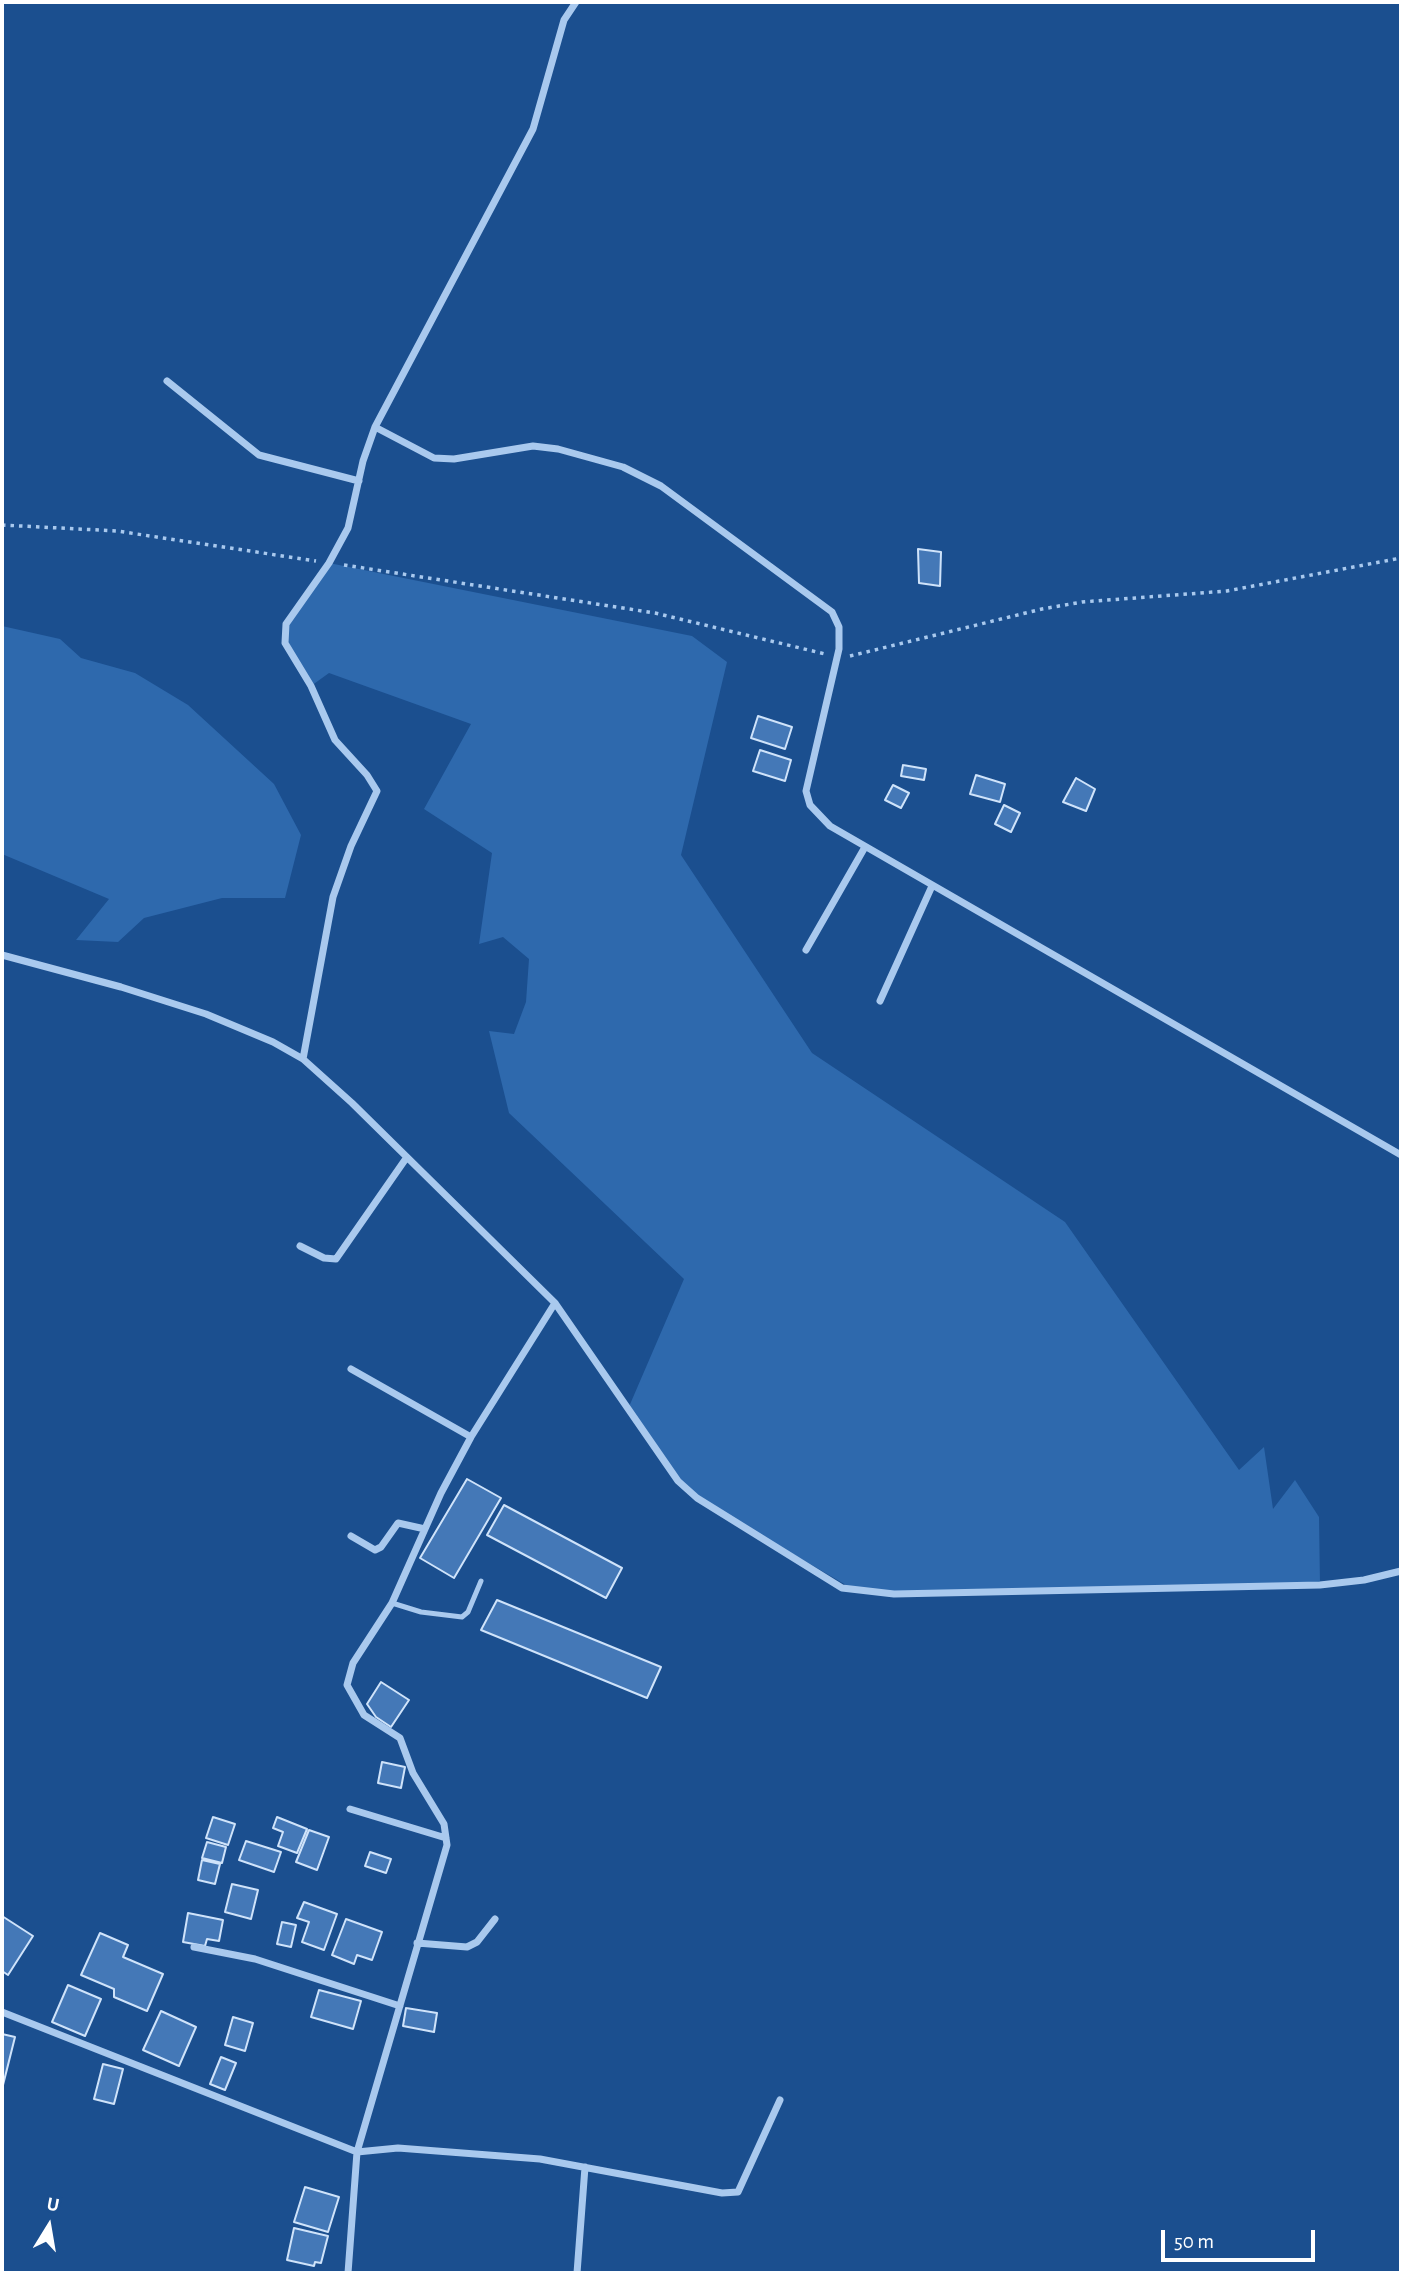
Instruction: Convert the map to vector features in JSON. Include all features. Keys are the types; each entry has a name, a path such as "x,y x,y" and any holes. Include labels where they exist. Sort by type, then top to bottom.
{"street":[{"path":"303,1059 333,897 351,846 377,791 368,775 335,740 311,686 285,643 286,624 341,542 355,509 359,481 375,428 533,129 564,20 576,2"},
{"path":"167,382 259,455 359,481"},
{"path":"375,428 433,458 454,459 533,446 558,449 623,467 661,486 832,612 839,627 839,653 806,791 810,805 825,821 865,847 1401,1155"},
{"path":"806,950 865,847"},
{"path":"880,1002 933,886"},
{"path":"2,956 121,987 206,1014 273,1042 303,1059 555,1303 663,1464 678,1481 697,1498 842,1588 894,1594 1320,1585 1364,1580 1401,1571"},
{"path":"300,1246 324,1258 336,1259 407,1157"},
{"path":"348,2273 357,2152 447,1845 444,1824 413,1773 400,1738 363,1715 347,1685 353,1663 366,1639 392,1603 471,1437 555,1303"},
{"path":"351,1369 471,1437"},
{"path":"351,1536 375,1550 381,1547 398,1523 425,1529"},
{"path":"350,1809 446,1838"},
{"path":"417,1943 467,1947 477,1941 495,1919"},
{"path":"194,1947 255,1959 400,2006"},
{"path":"2,2012 357,2152 398,2148 540,2159 722,2193 738,2192 780,2100"},
{"path":"577,2273 585,2167"}],"lane":[{"path":"392,1603 421,1612 462,1617 468,1612 481,1581"}],"path":[{"path":"2,525 117,531 655,613 839,653 864,655 1042,609 1082,602 1227,591 1401,558"}],"shaded area":[{"path":"329,563 692,636 727,662 681,855 812,1053 1065,1222 1239,1470 1264,1447 1273,1509 1295,1480 1319,1517 1320,1585 858,1592 697,1498 663,1464 628,1409 684,1279 509,1113 489,1031 514,1034 526,1002 529,959 503,937 479,944 492,853 424,809 471,724 329,673 311,686 284,634 291,615"},
{"path":"2,626 60,639 81,658 135,673 188,705 274,784 301,835 285,898 222,898 144,918 118,942 76,940 109,899 2,854"}],"building":[{"path":"918,549 941,552 940,586 919,583"},
{"path":"758,716 792,727 785,749 751,738"},
{"path":"760,750 791,760 785,781 753,771"},
{"path":"903,765 926,769 924,780 901,776"},
{"path":"976,775 1005,784 1000,802 970,794"},
{"path":"1076,778 1095,789 1086,811 1063,802"},
{"path":"893,785 909,793 901,808 885,800"},
{"path":"1004,805 1020,813 1011,832 995,824"},
{"path":"467,1479 501,1498 454,1578 420,1558"},
{"path":"504,1505 622,1568 606,1598 487,1535"},
{"path":"497,1600 661,1667 647,1698 481,1630"},
{"path":"381,1682 409,1700 391,1727 376,1717 367,1704"},
{"path":"382,1762 405,1767 401,1788 378,1783"},
{"path":"213,1817 235,1824 228,1845 206,1838"},
{"path":"277,1817 307,1829 297,1853 278,1846 283,1832 273,1828"},
{"path":"309,1830 329,1837 317,1870 296,1862"},
{"path":"246,1841 281,1852 274,1872 239,1860"},
{"path":"207,1842 226,1847 222,1863 202,1858"},
{"path":"370,1852 391,1859 386,1873 365,1866"},
{"path":"202,1860 220,1864 215,1884 198,1880"},
{"path":"232,1884 258,1890 251,1919 225,1912"},
{"path":"304,1902 337,1914 324,1950 302,1942 309,1922 297,1918"},
{"path":"188,1913 223,1920 219,1941 207,1939 205,1946 183,1942"},
{"path":"2,1916 33,1936 8,1975 2,1971"},
{"path":"346,1919 382,1932 372,1960 357,1955 354,1964 332,1955"},
{"path":"282,1922 296,1925 291,1947 277,1944"},
{"path":"100,1933 128,1945 123,1957 163,1974 147,2011 114,1997 114,1989 81,1975"},
{"path":"68,1985 101,1999 85,2036 52,2022"},
{"path":"319,1990 361,2001 353,2029 311,2017"},
{"path":"406,2008 437,2013 434,2032 403,2026"},
{"path":"161,2011 196,2027 179,2066 143,2050"},
{"path":"233,2017 253,2023 245,2051 225,2045"},
{"path":"2,2034 15,2037 3,2085 2,2085"},
{"path":"221,2057 236,2063 225,2090 210,2084"},
{"path":"103,2064 123,2069 114,2104 94,2099"},
{"path":"305,2187 339,2197 328,2232 294,2222"},
{"path":"294,2228 328,2236 321,2263 315,2262 314,2266 287,2260"}]}
